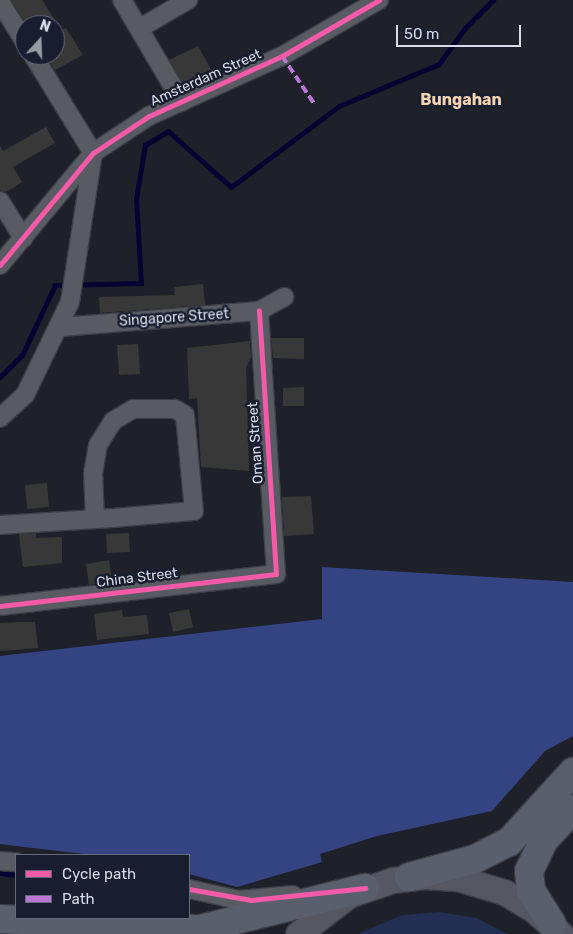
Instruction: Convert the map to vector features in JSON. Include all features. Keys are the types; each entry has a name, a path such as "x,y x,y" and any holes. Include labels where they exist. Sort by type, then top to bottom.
{"highway":[{"path":"409,877 475,859 509,842 573,772"},
{"path":"561,931 531,890 529,871 544,840 573,809"},
{"path":"0,919 200,929 365,888"}],"main road":[{"path":"298,934 334,904 365,888 409,877 457,878 487,886 519,900 561,931"}],"street":[{"path":"122,0 182,102"},
{"path":"140,28 188,0"},
{"name":"Amsterdam Street","path":"0,265 93,153 149,116 282,56 379,0"},
{"path":"0,2 15,26"},
{"path":"0,418 25,395 60,327 70,302 83,233 93,153 39,65"},
{"path":"0,200 24,238"},
{"name":"Singapore Street","path":"60,327 260,312 284,297"},
{"name":"Oman Street","path":"260,312 276,574"},
{"path":"0,525 95,519 194,511 185,415 174,409 133,409 113,421 98,445 93,472 95,519"},
{"name":"China Street","path":"0,606 276,574"},
{"path":"0,861 15,862"},
{"path":"190,889 251,900 365,888"}],"shaded area":[{"path":"322,567 573,582 573,736 545,751 492,811 377,836 320,854 322,862 237,887 190,874 190,854 84,854 0,844 0,656 322,619"},
{"path":"439,912 476,918 508,934 358,934 402,915"}],"building":[{"path":"11,0 42,0 52,15 21,15"},
{"path":"65,29 83,55 65,65"},
{"path":"198,46 214,75 186,88 169,60"},
{"path":"52,65 64,65 55,70"},
{"path":"46,127 55,143 13,167 22,182 6,192 0,190 0,146 3,151"},
{"path":"203,284 205,305 100,313 99,297 175,295 174,287"},
{"path":"271,338 304,338 304,359 273,358"},
{"path":"250,341 251,358 246,367 249,471 201,467 197,398 189,399 187,348"},
{"path":"138,344 140,374 119,375 117,345"},
{"path":"304,387 304,406 283,406 283,388"},
{"path":"47,483 49,507 27,509 25,485"},
{"path":"311,496 314,534 284,536 282,497"},
{"path":"36,533 36,538 62,537 62,563 23,567 19,534"},
{"path":"129,533 130,552 107,553 106,534"},
{"path":"109,560 112,582 89,585 86,564"},
{"path":"189,609 193,627 173,632 169,613"},
{"path":"122,610 123,617 147,615 149,634 97,640 94,614"},
{"path":"35,622 38,648 0,651 0,623"}],"waterway":[{"path":"0,377 22,355 55,285 141,283 136,199 145,145 168,131 231,187 339,106 439,64 465,28 493,0"},
{"path":"0,873 15,875"}],"marked path":[{"path":"282,56 315,105"}],"cycle path":[{"path":"0,265 93,153 149,116 282,56 379,0"},
{"path":"0,606 276,574 259,311"},
{"path":"190,889 251,900 365,888"}],"district":[{"name":"Bungahan","path":"461,100"}]}
